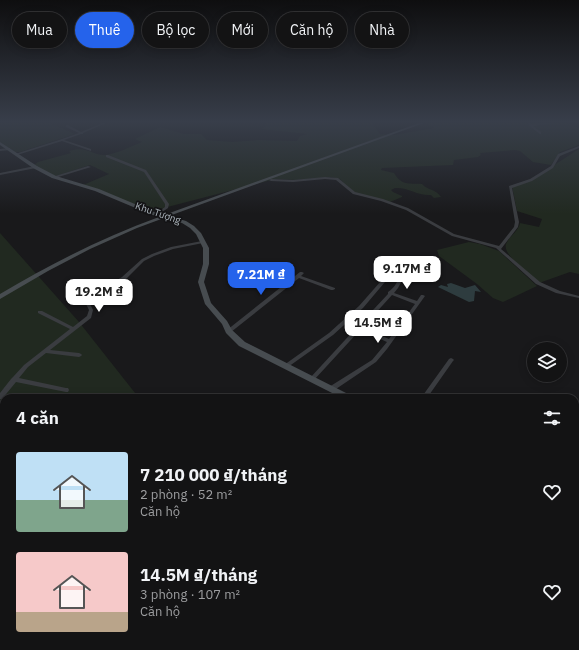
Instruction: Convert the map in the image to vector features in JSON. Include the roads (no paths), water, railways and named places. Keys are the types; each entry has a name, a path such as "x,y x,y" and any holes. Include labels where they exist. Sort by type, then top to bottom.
{"main road":[{"path":"0,294 85,247 160,215 332,153"},
{"path":"0,297 46,270 88,248 160,215 336,153"},
{"name":"Khu Tượng","path":"16,154 54,178 97,190 160,215 184,222 192,227 198,234 206,254 201,285 208,304 225,323 229,331 242,344 341,394"}],"street":[{"path":"498,248 501,248 516,227 517,222 510,187 531,180 552,167 559,155 563,153"},
{"path":"107,156 145,171 167,204 167,207 160,215"},
{"path":"54,178 89,166"},
{"path":"0,174 35,167"},
{"path":"270,180 293,181 325,178 337,179 354,193 394,204 415,213 453,235 498,248 538,284 558,292 579,297"},
{"path":"2,394 26,366 89,317 91,310 87,302 89,299 124,278 143,260 172,248 202,242"},
{"path":"229,331 300,274 333,289"},
{"path":"312,379 400,282 403,275"},
{"path":"286,366 331,334 360,307 383,282"},
{"path":"390,293 417,303"},
{"path":"331,389 374,361 423,296"},
{"path":"40,312 74,329"},
{"path":"360,327 390,341"},
{"path":"45,351 79,355"},
{"path":"427,394 451,360"},
{"path":"14,379 66,390"}]}
